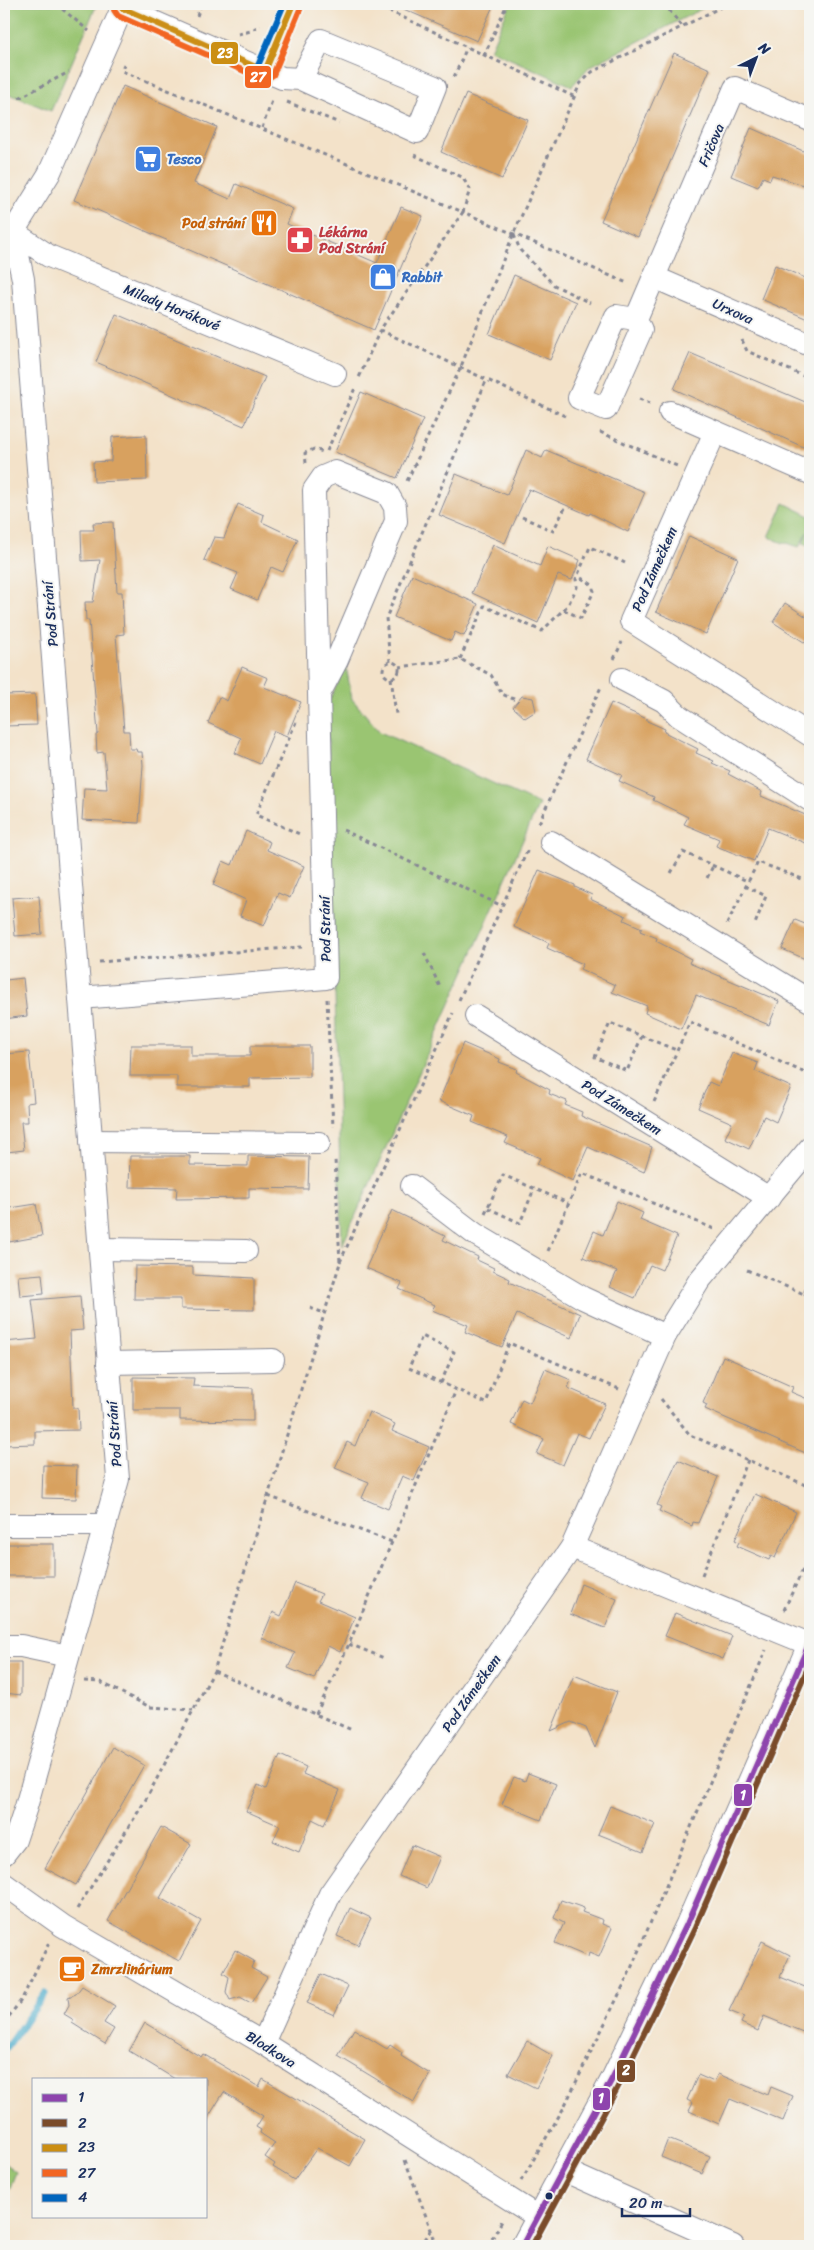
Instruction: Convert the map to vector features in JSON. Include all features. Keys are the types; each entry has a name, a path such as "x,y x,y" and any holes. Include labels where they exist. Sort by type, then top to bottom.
{"street":[{"path":"281,81 293,4"},
{"path":"8,236 49,174 123,6 281,81 417,132 435,87 321,40 281,81"},
{"name":"Fričova","path":"652,285 735,88 810,120"},
{"name":"Milady Horákové","path":"8,236 49,256 335,374"},
{"name":"Pod Strání","path":"4,1854 15,1840 26,1807 118,1480 23,279 8,236"},
{"path":"636,319 652,285"},
{"name":"Urxova","path":"652,285 810,345"},
{"path":"670,412 810,473"},
{"name":"Pod Zámečkem","path":"715,432 631,621 810,735"},
{"name":"Pod Strání","path":"80,998 326,978 314,490 323,477 335,472 387,494 395,507 396,521 337,660 320,692"},
{"path":"612,676 664,701 678,716 810,800"},
{"path":"540,837 810,1001"},
{"name":"Pod Zámečkem","path":"476,1016 769,1198"},
{"path":"91,1141 329,1144"},
{"name":"Pod Zámečkem","path":"263,2044 330,1894 572,1547 665,1336 699,1281 810,1148"},
{"path":"412,1186 475,1234 584,1298 665,1336"},
{"path":"100,1249 246,1251"},
{"path":"108,1363 273,1360"},
{"path":"4,1525 105,1525"},
{"path":"522,2246 612,2079 687,1924 810,1643 572,1547"},
{"path":"4,1646 21,1646 68,1656"},
{"name":"Blodkova","path":"4,1884 63,1926 263,2044 538,2217"},
{"path":"563,2170 733,2246"}],"path":[{"path":"56,4 91,33"},
{"path":"196,25 201,4"},
{"path":"374,4 575,97"},
{"path":"484,56 507,4"},
{"path":"664,4 682,26"},
{"path":"395,507 460,369 513,235 580,84 592,72 727,4"},
{"path":"230,35 251,31 266,18"},
{"path":"127,56 122,71 262,128 513,235 652,285"},
{"path":"18,98 74,69"},
{"path":"262,128 281,81 347,127"},
{"path":"326,454 380,330 462,212 470,189 462,178 411,154"},
{"path":"513,235 520,250 554,285 590,303"},
{"path":"380,330 460,369 567,417"},
{"path":"740,335 747,351 810,380"},
{"path":"390,662 386,618 486,381"},
{"path":"594,429 696,475"},
{"path":"522,517 554,531 565,508"},
{"path":"460,659 484,606 542,631 564,610 577,588 578,576 590,547 624,563"},
{"path":"564,610 581,618 594,591 591,584 578,576"},
{"path":"4,2023 22,1999 50,1942 77,1909 145,1801 214,1671 340,1263 502,906 540,837 612,676 631,621"},
{"path":"391,678 384,674 384,666 387,662 393,662 399,667 460,659 491,675 502,694 518,701"},
{"path":"391,678 398,675 399,667"},
{"path":"391,678 396,714"},
{"path":"304,725 296,722 256,815 306,837"},
{"path":"323,820 502,906"},
{"path":"671,874 682,852 747,881"},
{"path":"718,944 747,881 758,862 810,882"},
{"path":"708,878 713,866"},
{"path":"745,886 766,896 755,924"},
{"path":"77,964 312,946"},
{"path":"424,953 441,989"},
{"path":"326,978 329,1144 340,1263"},
{"path":"646,1122 676,1050 690,1022 810,1075"},
{"path":"642,1036 626,1071 595,1057 610,1023 642,1036 676,1050"},
{"path":"539,1271 582,1173 736,1238"},
{"path":"475,1234 503,1175 568,1203"},
{"path":"488,1208 520,1223 534,1189"},
{"path":"747,1270 810,1297"},
{"path":"804,1294 810,1280"},
{"path":"310,1308 324,1313"},
{"path":"441,1383 454,1352 422,1336 409,1368 441,1383 456,1390 486,1403 509,1343 642,1388 690,1434 810,1487"},
{"path":"316,1714 349,1644 456,1390"},
{"path":"693,1597 748,1460"},
{"path":"268,1496 392,1542"},
{"path":"488,2246 513,2202 522,2179 563,2109 626,1978 775,1630 810,1554"},
{"path":"349,1644 384,1658"},
{"path":"214,1671 352,1730"},
{"path":"78,1680 100,1682 150,1707 193,1710"},
{"path":"404,2157 437,2246"},
{"path":"420,2246 431,2231"}],"green space":[{"path":"4,4 97,4 51,111 4,92"},
{"path":"510,4 711,4 589,67 572,86 490,50"},
{"path":"784,503 810,516 810,546 803,543 807,532 799,547 769,537"},
{"path":"346,666 352,699 380,732 539,804 342,1246 327,705"},
{"path":"4,2163 16,2172 4,2203"}],"building":[{"path":"392,4 494,4 477,41"},
{"path":"674,53 710,69 638,237 601,221"},
{"path":"123,86 217,127 194,183 230,199 236,184 293,209 287,224 377,263 401,207 423,216 374,330 74,200"},
{"path":"466,94 528,120 502,179 441,152"},
{"path":"751,128 810,154 810,187 772,175 770,180 763,177 758,187 731,176"},
{"path":"775,265 810,280 810,320 761,299"},
{"path":"514,275 576,302 550,360 489,334"},
{"path":"116,314 265,377 244,426 96,362"},
{"path":"690,353 810,404 810,450 674,389"},
{"path":"361,392 423,419 397,478 335,452"},
{"path":"146,435 147,480 94,482 93,462 111,461 112,437"},
{"path":"526,450 542,458 546,450 645,492 628,532 590,513 589,515 529,489 505,543 439,515 456,474 507,495"},
{"path":"238,504 264,515 262,522 298,539 283,572 271,567 257,600 231,589 238,573 204,560 214,537 224,538"},
{"path":"113,522 117,592 122,592 124,634 116,635 124,731 129,731 130,749 142,752 143,765 139,823 82,820 84,788 107,789 104,752 97,753 96,735 98,734 89,620 86,620 85,602 93,602 100,560 82,561 81,530 94,530 93,523"},
{"path":"689,536 738,558 706,634 656,612"},
{"path":"493,545 540,566 548,546 580,560 572,580 558,575 538,623 472,593"},
{"path":"412,575 478,604 464,636 455,632 451,641 394,617"},
{"path":"785,603 810,619 810,646 773,622"},
{"path":"242,667 268,678 264,687 301,702 287,736 274,731 260,764 235,753 241,738 208,723 219,697 227,701"},
{"path":"35,694 37,725 4,726 4,695"},
{"path":"522,696 533,698 536,711 525,718 513,707"},
{"path":"611,703 647,719 647,721 665,729 664,732 698,749 696,753 714,761 712,763 730,771 728,774 762,792 761,796 810,817 810,845 768,828 754,861 716,846 719,839 684,824 688,817 653,800 654,797 619,781 622,775 586,759"},
{"path":"246,831 270,842 267,850 304,866 290,898 278,893 264,926 240,916 246,900 213,885 223,861 232,865"},
{"path":"539,870 575,885 575,887 592,895 590,899 626,916 624,920 642,928 640,931 657,938 656,941 691,959 689,963 779,1001 769,1025 696,995 681,1029 645,1013 647,1006 612,992 615,985 580,969 583,964 547,948 549,943 514,927"},
{"path":"39,896 42,934 15,936 12,898"},
{"path":"795,920 810,926 810,961 782,949"},
{"path":"23,978 27,1016 4,1019 4,987 6,987 6,980"},
{"path":"463,1043 500,1059 499,1062 517,1069 516,1072 550,1090 549,1094 567,1101 565,1105 582,1112 581,1116 652,1147 644,1172 588,1147 573,1181 537,1164 540,1158 505,1143 508,1137 472,1122 474,1116 439,1101"},
{"path":"131,1045 191,1045 191,1056 250,1056 250,1046 310,1046 310,1077 250,1078 250,1087 177,1087 177,1076 130,1076"},
{"path":"29,1052 34,1102 27,1103 28,1122 21,1122 24,1150 7,1152 4,1115 4,1054"},
{"path":"732,1053 758,1063 755,1071 791,1087 776,1122 764,1116 749,1149 725,1138 732,1123 698,1108 709,1082 718,1086"},
{"path":"130,1156 190,1156 190,1165 248,1166 248,1156 309,1157 308,1189 249,1188 249,1198 176,1199 177,1188 129,1187"},
{"path":"617,1201 643,1213 640,1220 677,1236 662,1270 650,1265 635,1298 610,1287 617,1271 583,1257 594,1231 603,1235"},
{"path":"36,1204 42,1236 9,1242 4,1209"},
{"path":"392,1210 445,1236 443,1240 478,1257 477,1260 494,1268 493,1271 510,1279 509,1282 580,1314 571,1338 517,1314 502,1347 465,1332 468,1325 432,1310 435,1305 399,1289 402,1283 366,1268"},
{"path":"135,1266 193,1267 193,1275 254,1278 254,1310 181,1309 181,1299 134,1299"},
{"path":"42,1274 44,1294 20,1296 18,1276"},
{"path":"80,1296 83,1330 70,1331 73,1408 78,1408 79,1430 35,1431 35,1444 4,1445 4,1342 37,1339 32,1300"},
{"path":"723,1356 793,1387 791,1392 810,1400 810,1455 705,1409 707,1405 703,1403"},
{"path":"545,1369 571,1380 568,1388 605,1404 589,1438 577,1433 563,1465 537,1454 544,1439 511,1424 522,1399 530,1403"},
{"path":"133,1377 194,1378 193,1386 253,1388 253,1421 180,1420 180,1410 133,1410"},
{"path":"369,1412 395,1424 392,1431 429,1447 414,1481 402,1476 388,1509 362,1498 369,1482 335,1468 347,1442 355,1446"},
{"path":"678,1460 718,1477 698,1523 693,1522 692,1526 659,1511 661,1507 657,1505"},
{"path":"43,1465 77,1466 76,1499 42,1498"},
{"path":"755,1494 796,1512 775,1558 771,1556 769,1560 737,1546 739,1542 735,1540"},
{"path":"4,1544 54,1544 54,1576 4,1576"},
{"path":"295,1583 322,1594 318,1601 355,1617 340,1652 328,1646 314,1679 288,1668 295,1653 262,1638 273,1612 281,1616"},
{"path":"581,1584 617,1599 605,1628 570,1614"},
{"path":"675,1613 732,1636 723,1659 665,1636"},
{"path":"4,1662 21,1662 21,1695 4,1693"},
{"path":"574,1675 617,1692 595,1748 586,1728 571,1722 551,1731"},
{"path":"113,1747 144,1765 76,1885 45,1868"},
{"path":"280,1755 306,1767 303,1774 340,1790 324,1825 312,1819 299,1852 273,1841 280,1826 246,1811 258,1785 266,1789"},
{"path":"528,1773 556,1784 541,1820 502,1804 514,1777 525,1781"},
{"path":"610,1806 655,1824 643,1852 598,1834"},
{"path":"161,1827 191,1844 160,1898 201,1921 179,1961 108,1921"},
{"path":"412,1845 440,1857 427,1888 399,1876"},
{"path":"561,1900 584,1908 582,1912 603,1920 602,1924 612,1928 599,1957 589,1953 588,1957 555,1943 564,1923 554,1918"},
{"path":"350,1908 371,1918 358,1945 337,1936"},
{"path":"762,1941 790,1955 780,1977 810,1989 810,2035 764,2016 758,2031 741,2023 744,2017 729,2011"},
{"path":"235,1950 254,1961 251,1968 267,1977 251,2003 240,1997 230,2000 226,1992 229,1977 223,1973"},
{"path":"321,1974 348,1986 334,2015 307,2003"},
{"path":"82,1986 115,2006 104,2023 114,2029 105,2044 72,2023 74,2020 64,2014 69,2005 68,1997 76,1994"},
{"path":"145,2023 201,2057 203,2054 259,2087 263,2079 365,2139 350,2166 317,2148 294,2180 273,2167 275,2164 265,2157 275,2143 260,2133 261,2130 256,2127 263,2116 224,2092 208,2118 208,2078 173,2078 129,2051"},
{"path":"354,2029 387,2049 390,2045 402,2053 401,2056 430,2074 414,2102 338,2056"},
{"path":"527,2041 553,2056 536,2088 508,2074"},
{"path":"718,2074 768,2095 771,2087 793,2096 783,2121 730,2099 719,2124 689,2111 693,2103 687,2100 698,2075 714,2082"},
{"path":"668,2139 710,2156 702,2174 661,2157"}],"waterway":[{"path":"4,2051 45,1994"}],"transit line":[{"name":"27","path":"114,4 114,10 118,16 265,80 273,75 301,7"},
{"name":"23","path":"124,4 122,8 265,71 293,4"},
{"name":"4","path":"257,68 284,4"},
{"name":"1","path":"522,2246 612,2079 687,1924 810,1642"},
{"name":"2","path":"532,2246 620,2083 695,1928 810,1663"}],"place":[{"name":"Tesco","path":"148,159"},
{"name":"Pod strání","path":"264,223"},
{"name":"Lékárna Pod Strání","path":"300,240"},
{"name":"Rabbit","path":"383,277"},
{"name":"Zmrzlinárium","path":"72,1969"}]}
